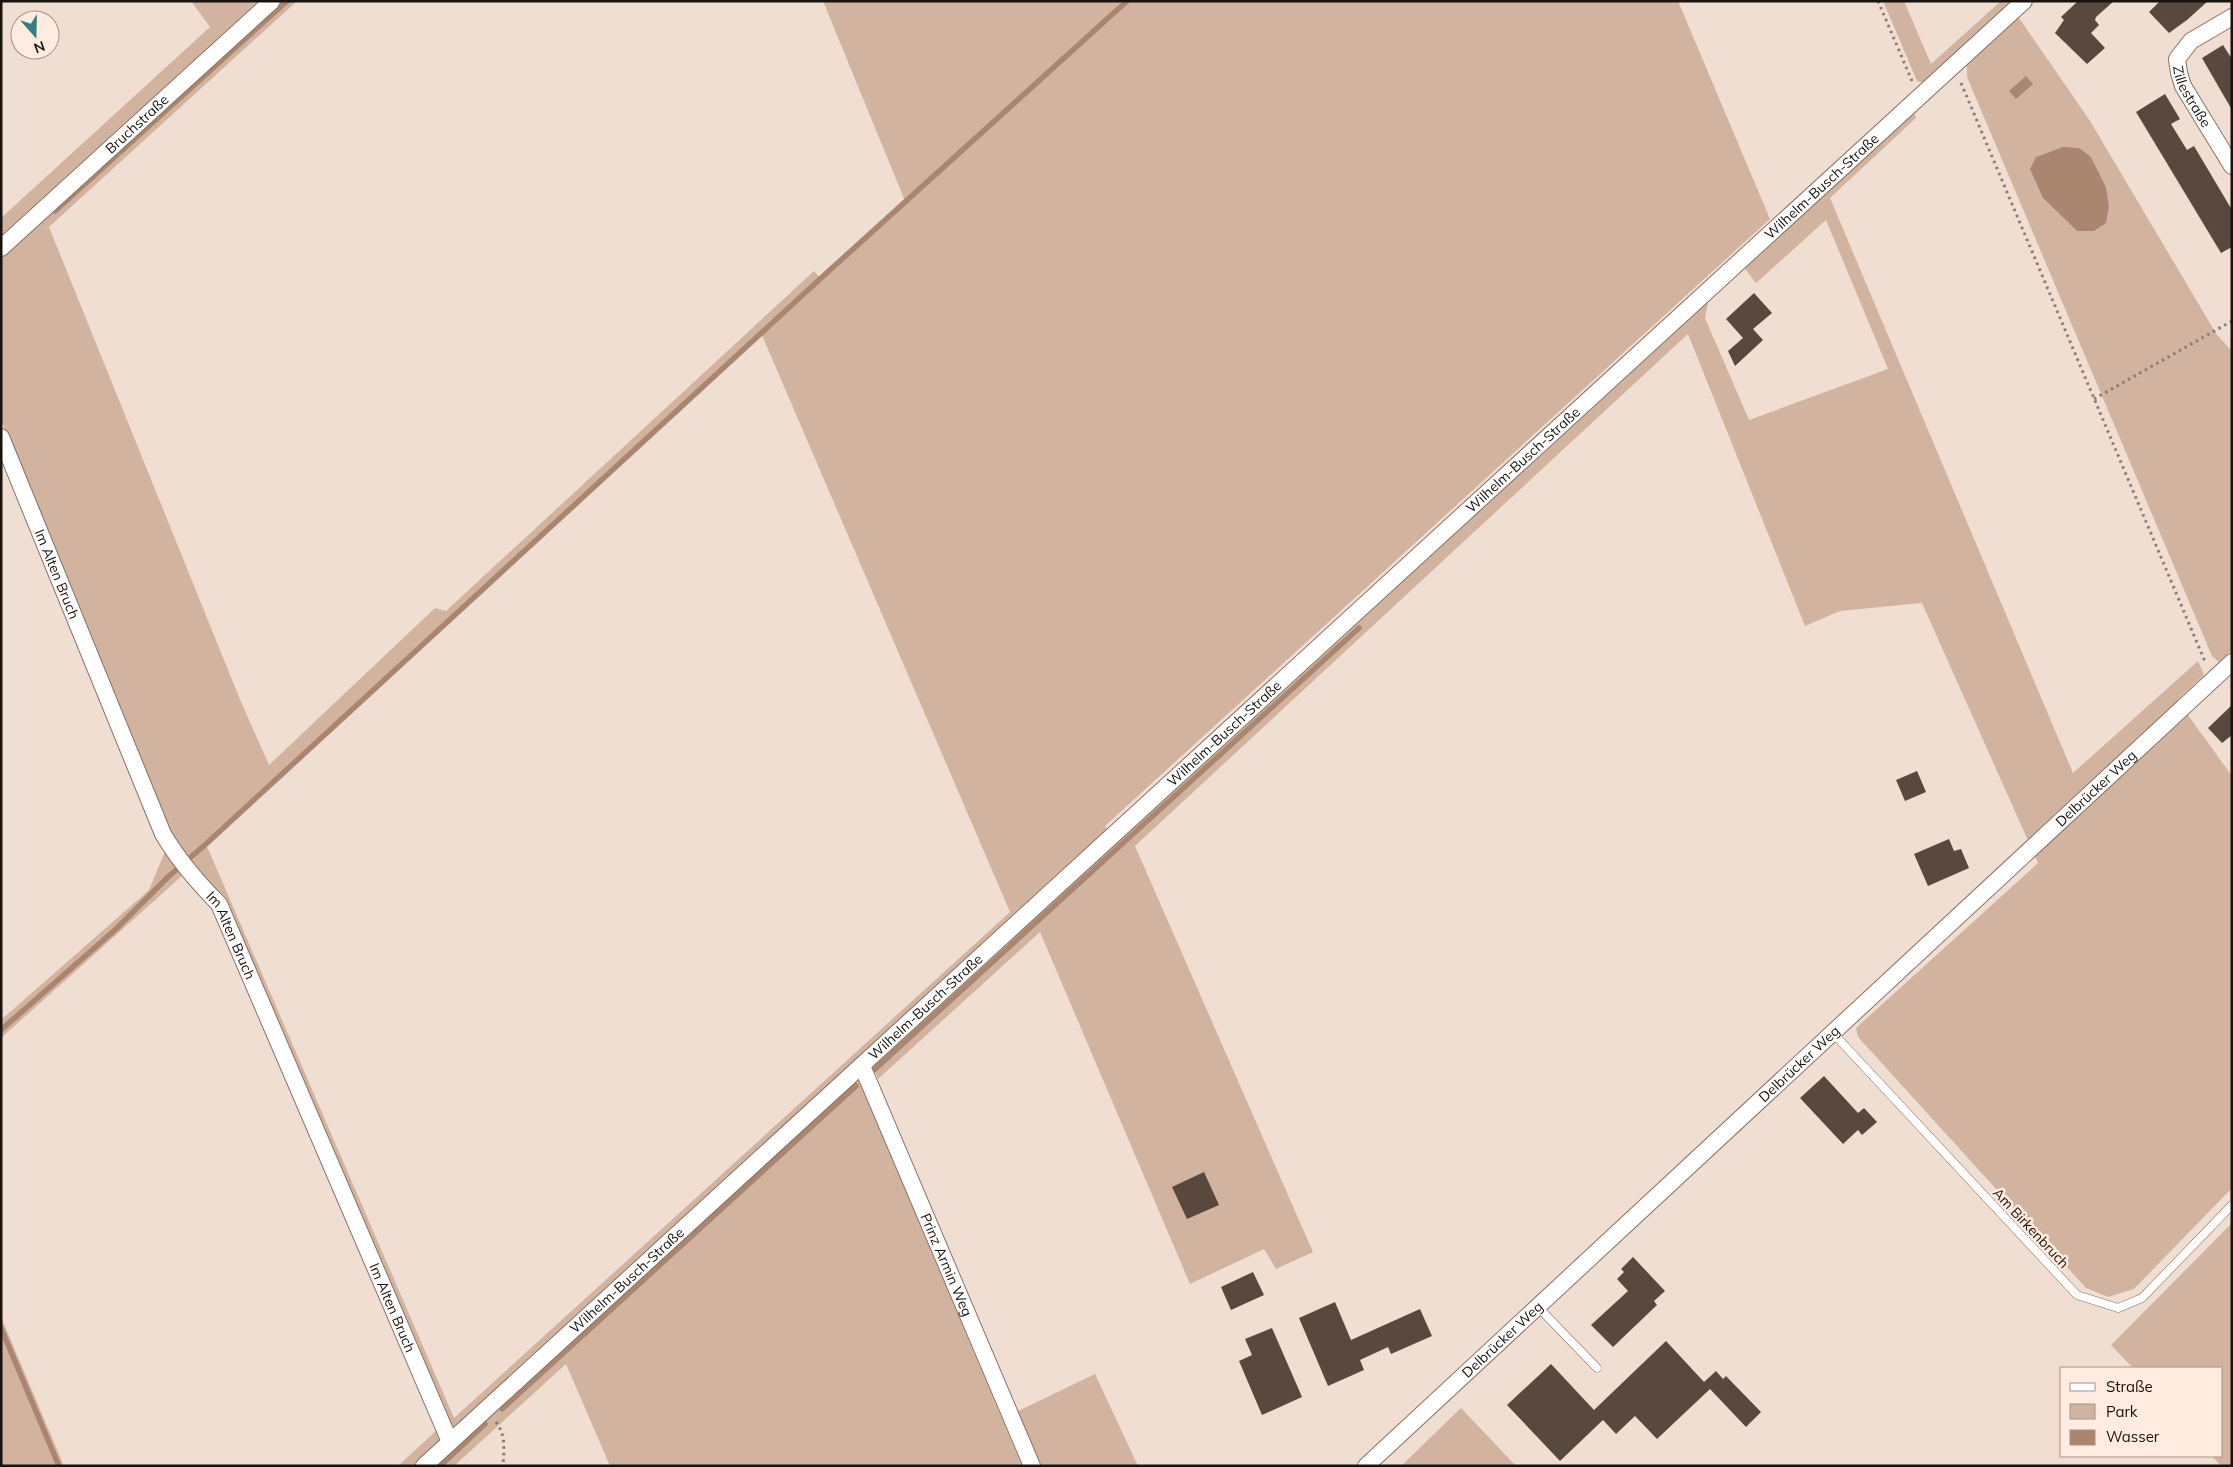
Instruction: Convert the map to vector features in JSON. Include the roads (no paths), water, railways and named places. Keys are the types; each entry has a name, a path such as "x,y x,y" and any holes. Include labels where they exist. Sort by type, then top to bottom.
{"street":[{"name":"Bruchstraße","path":"1,248 272,1"},
{"name":"Wilhelm-Busch-Straße","path":"424,1466 2024,1"},
{"name":"Zillestraße","path":"2232,17 2192,41 2177,59 2178,73 2183,86 2232,166"},
{"name":"Im Alten Bruch","path":"1,437 163,834 182,865 219,904 450,1442"},
{"name":"Delbrücker Weg","path":"1366,1466 2232,662"},
{"name":"Prinz Armin Weg","path":"862,1066 1032,1466"}],"lane":[{"name":"Am Birkenbruch","path":"1832,1032 2077,1296 2118,1308 2142,1298 2232,1205"},
{"path":"1538,1307 1597,1368"}],"water":[{"path":"2026,76 2033,84 2016,99 2009,91"},
{"path":"2063,147 2079,148 2091,157 2106,187 2109,206 2106,223 2094,231 2077,231 2043,198 2030,169 2036,157"}],"waterway":[{"path":"55,211 287,1"},
{"path":"1,1030 116,929 169,876 820,279 1127,1"},
{"path":"874,1070 1359,628"},
{"path":"502,1409 856,1086"},
{"path":"1,1328 59,1466"},
{"path":"440,1466 485,1424"}]}
